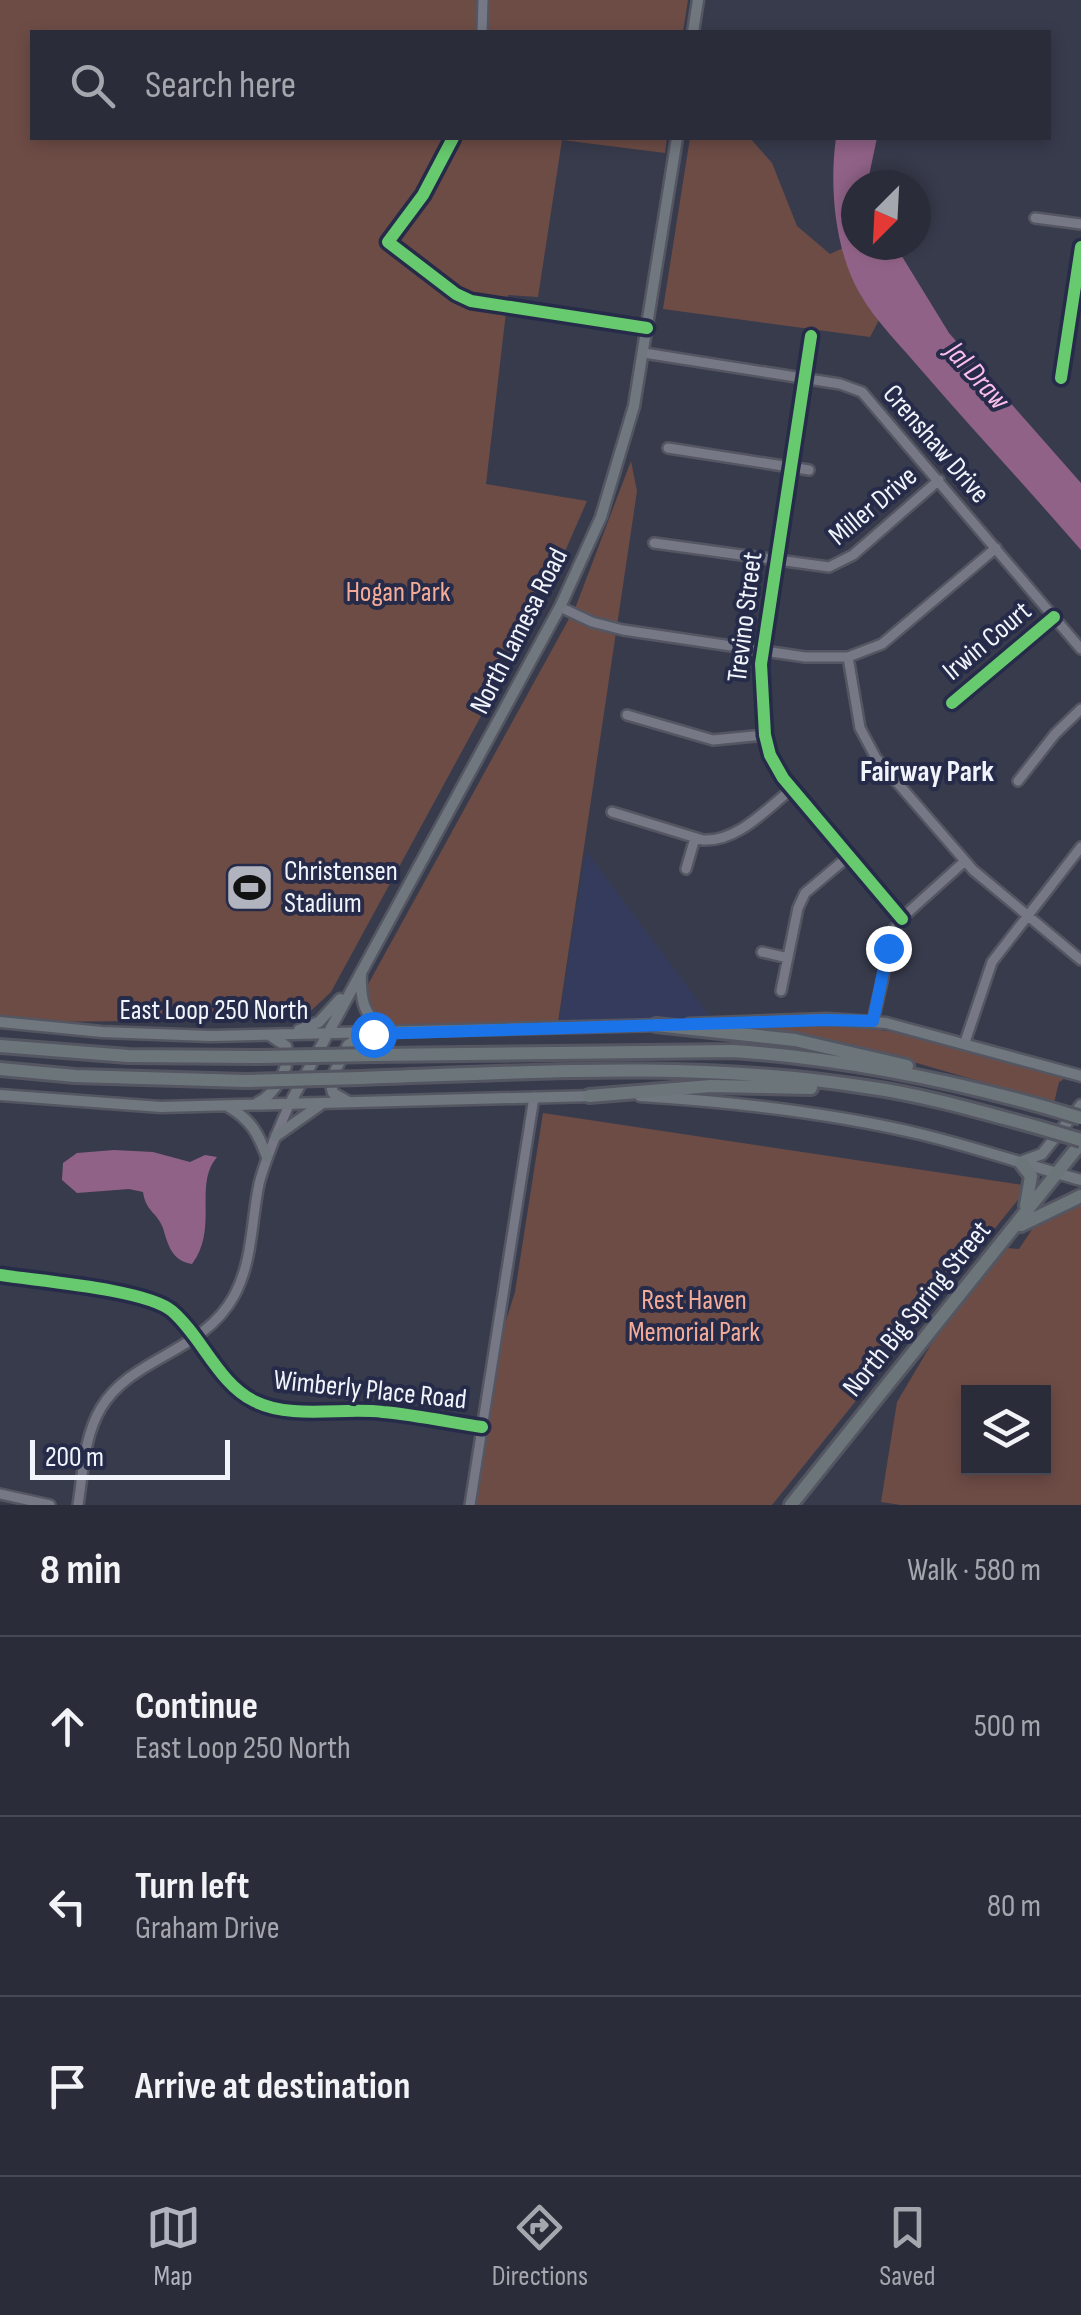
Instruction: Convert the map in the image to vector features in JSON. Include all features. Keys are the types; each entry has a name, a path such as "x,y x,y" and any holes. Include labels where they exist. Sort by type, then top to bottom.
{"highway":[{"path":"656,1025 832,1047 1081,1118"},
{"path":"0,1046 128,1056 258,1057 733,1051 871,1066 986,1091"},
{"path":"0,1069 75,1076 246,1081 481,1074 748,1074 867,1087 967,1108 1081,1142"},
{"path":"589,1096 678,1088 785,1087 864,1093 967,1108"},
{"name":"North Big Spring Street","path":"791,1505 1081,1142"},
{"path":"1019,1162 1032,1182 1020,1219"},
{"path":"1010,1232 1081,1196"}],"main road":[{"path":"694,30 698,0"},
{"name":"North Lamesa Road","path":"290,1105 560,607 614,480 644,353 677,140"},
{"path":"362,970 364,1008 376,1024 392,1032"},
{"path":"279,1035 318,1022 362,970"},
{"name":"East Loop 250 North","path":"0,1022 136,1034 279,1035 873,1021 965,1042 1080,1076"},
{"path":"352,1103 333,1093 330,1081 348,1045 362,1036 392,1032"},
{"path":"242,1106 266,1098 288,1061 289,1050 283,1041 253,1035"},
{"path":"0,1095 160,1107 589,1096 688,1098 783,1108 898,1129 1081,1180"},
{"path":"276,1136 320,1105"},
{"path":"1019,1162 1042,1154 1081,1105"},
{"path":"228,1106 248,1118 268,1157"}],"street":[{"path":"482,30 484,0"},
{"path":"452,140 422,195 388,242 456,294 472,301 648,328"},
{"path":"1035,218 1081,224"},
{"path":"1061,378 1081,247"},
{"name":"Trevino Street","path":"811,336 763,650 760,687 765,735 775,766 792,789 902,919"},
{"name":"Crenshaw Drive","path":"644,353 849,386 865,394 1081,648"},
{"path":"668,448 809,470"},
{"name":"Miller Drive","path":"654,543 821,568 845,561 939,480"},
{"path":"560,607 592,622 623,630 819,658 848,657 882,644 996,548"},
{"name":"Irwin Court","path":"952,703 1054,616"},
{"path":"848,657 860,728 867,745 965,861 1081,960"},
{"path":"1018,781 1055,734 1081,710"},
{"path":"627,715 713,740 765,735"},
{"path":"612,812 695,838 717,840 734,834 792,789"},
{"path":"686,870 695,838"},
{"path":"965,1042 992,962 1081,847"},
{"path":"781,992 798,908 805,893 849,856"},
{"path":"873,1021 888,944 902,919 965,861"},
{"path":"762,952 788,958"},
{"path":"470,1505 534,1097"},
{"path":"78,1505 92,1426 104,1403 124,1382 196,1338 228,1306 242,1280 268,1157 290,1105"},
{"name":"Wimberly Place Road","path":"0,1275 155,1300 172,1310 238,1391 278,1410 384,1412 482,1427"},
{"path":"0,1494 50,1505"}],"shaded area":[{"path":"586,851 710,1017 559,1021"}],"green space":[{"name":"Hogan Park","path":"0,0 688,0 683,30 30,30 30,140 562,140 538,297 508,295 486,484 587,501 542,604 331,992 302,1019 42,1022 0,1017"},
{"path":"562,140 667,140 665,153"},
{"path":"690,140 752,140 772,163 797,226 830,254 841,249 841,260 848,260 861,296 879,320 870,337 663,309"},
{"path":"631,461 637,491 558,1022 388,1025 372,1011 365,990 576,606"},
{"path":"845,1026 919,1035 1063,1076 1063,1080 1054,1103 855,1045 743,1030"},
{"name":"Rest Haven Memorial Park","path":"543,1113 1029,1186 772,1505 473,1505 498,1346 515,1292"},
{"path":"1081,1200 1081,1505 881,1502 897,1402 964,1289 998,1247 1019,1249 1037,1222"}],"water":[{"path":"836,140 877,140 870,170 841,170 841,243 836,218"},
{"name":"Jal Draw","path":"846,260 904,260 949,333 1081,483 1081,550 874,315"},
{"path":"153,1152 190,1162 205,1155 217,1157 207,1180 204,1236 192,1264 180,1260 172,1251 143,1192 129,1189 77,1193 62,1180 63,1163 77,1153"}],"cycle path":[{"path":"452,140 423,195 388,242 471,301 647,328"},
{"path":"1061,378 1081,247"},
{"path":"811,336 761,664 765,735 770,755 783,778 902,919"},
{"path":"952,703 1054,617"},
{"path":"0,1275 116,1292 159,1303 183,1322 230,1383 269,1407 301,1412 383,1412 482,1427"}],"place":[{"name":"Christensen Stadium","path":"249,887"}],"district":[{"name":"Fairway Park","path":"927,772"}],"route":[{"path":"373,1034 557,1026 873,1021 888,948"}]}
